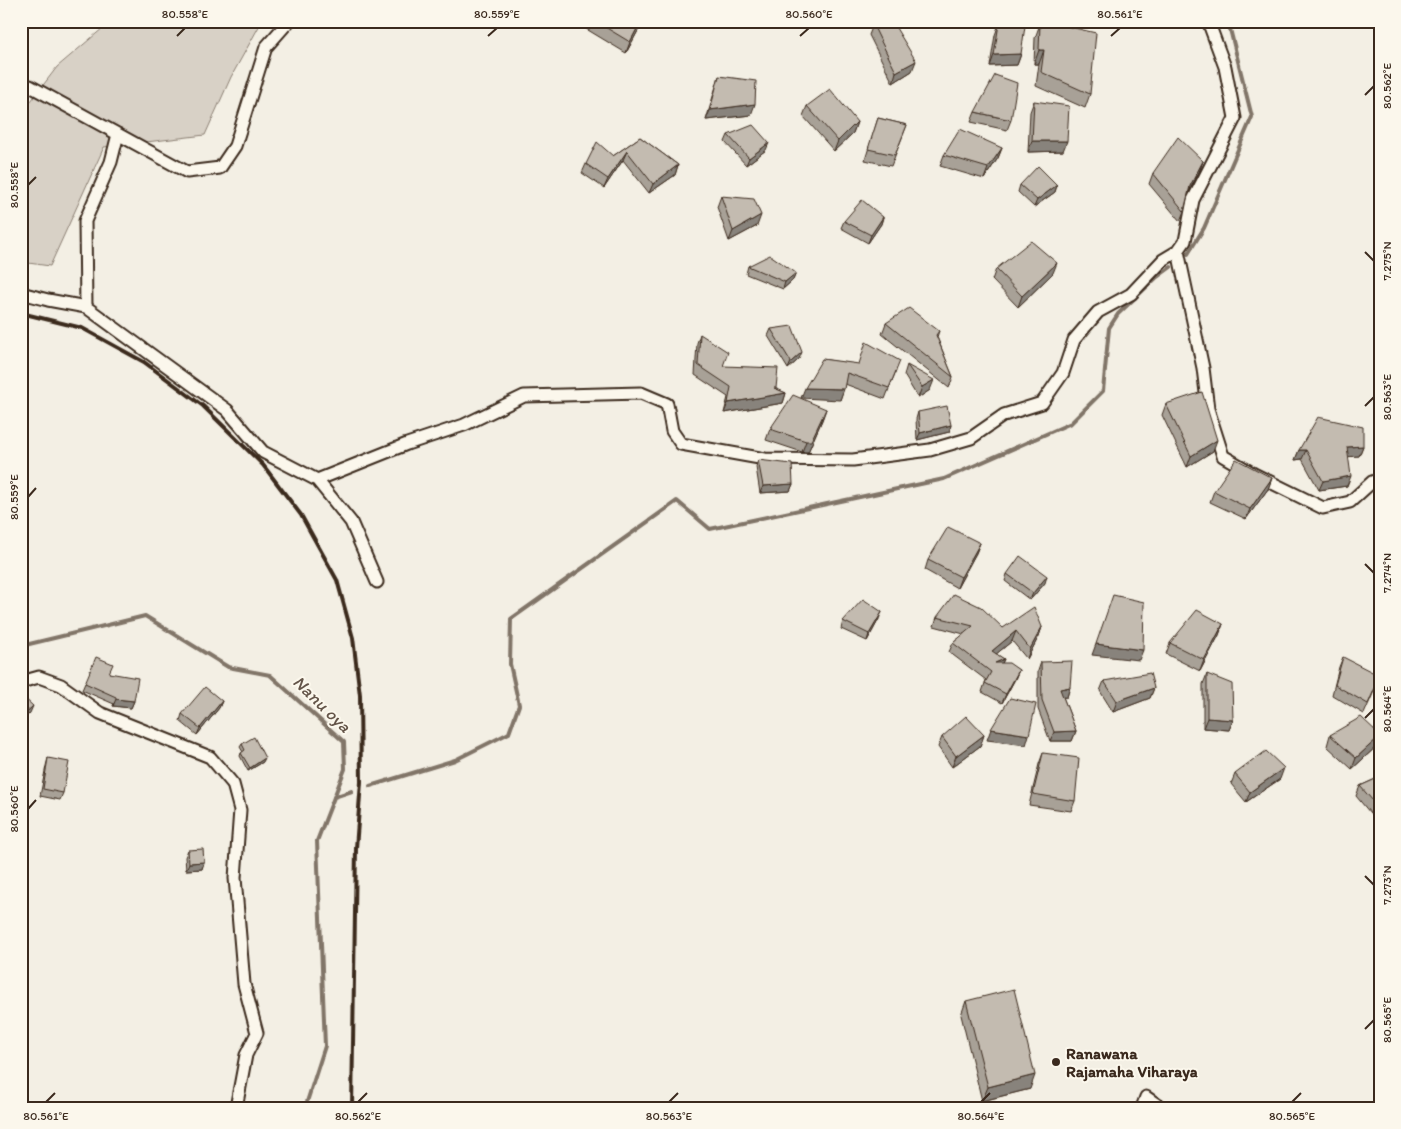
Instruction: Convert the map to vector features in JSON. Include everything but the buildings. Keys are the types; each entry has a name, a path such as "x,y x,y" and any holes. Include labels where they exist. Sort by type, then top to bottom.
{"street":[{"path":"21,85 30,86 187,172 220,168 235,146 266,48 289,21"},
{"path":"317,480 408,444 464,425 524,396 641,393 667,404 672,431 681,444 765,459 853,460 930,450 971,438 1004,415 1042,403 1063,373 1074,340 1098,312 1131,294 1163,260 1178,251 1185,241 1193,200 1235,118 1224,67 1208,21"},
{"path":"86,307 85,220 112,162 118,134"},
{"path":"1178,251 1203,368 1208,408 1223,456 1254,474 1323,508 1350,502 1376,481 1380,492"},
{"path":"21,292 48,300 86,307 227,410 263,452 317,480 350,522 377,582"},
{"path":"21,682 39,677 60,684 100,713 210,757 233,784 240,810 234,878 244,984 257,1033 246,1056 236,1108"},
{"path":"1142,1108 1146,1097 1162,1108"}],"shaded area":[{"path":"108,21 262,21 231,77 205,135 104,147 50,266 21,262 21,114 57,67 103,28"}],"waterway":[{"path":"1188,254 1204,228 1252,117 1228,21"},
{"path":"370,786 455,760 509,733 519,705 510,664 511,619 677,501 710,529 944,479 1071,423 1103,391 1109,328 1118,314 1156,278 1171,267"},
{"name":"Nanu oya","path":"21,646 145,616 228,667 270,675 344,742 345,769 317,841 325,1046 305,1108"},
{"path":"334,797 352,791"}],"railway":[{"path":"21,313 82,328 144,362 203,406 263,465 301,515 337,580 353,638 360,695 361,782 356,848 352,1108"}],"place":[{"name":"Ranawana Rajamaha Viharaya","path":"1056,1062"}]}
